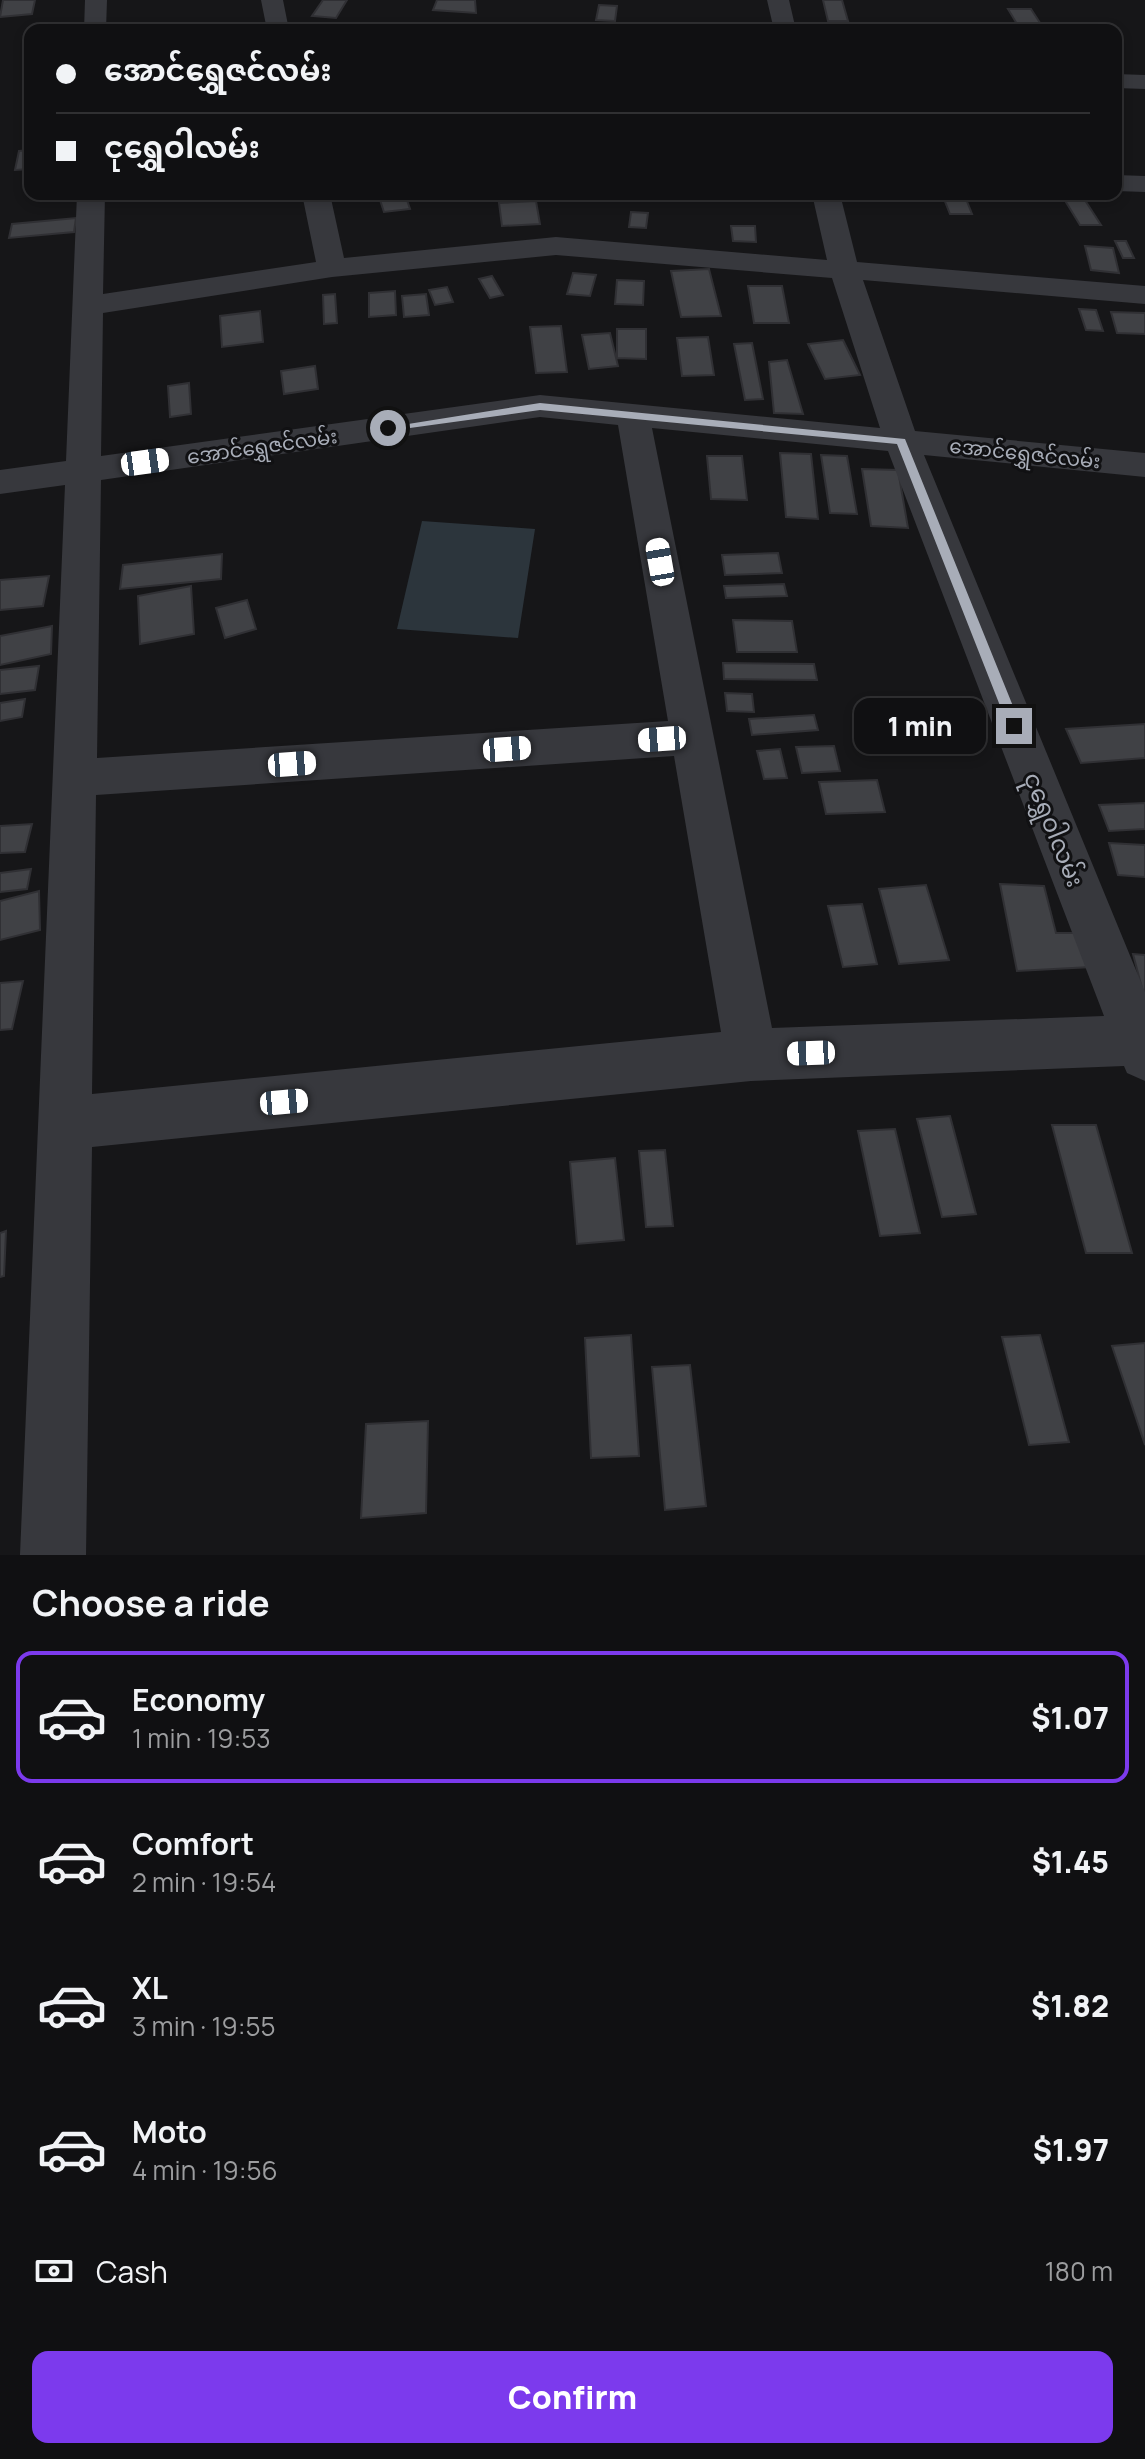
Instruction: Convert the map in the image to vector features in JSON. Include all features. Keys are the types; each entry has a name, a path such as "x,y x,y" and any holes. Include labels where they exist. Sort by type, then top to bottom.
{"street":[{"path":"95,24 96,0"},
{"path":"272,0 277,24"},
{"path":"778,0 784,24"},
{"path":"1122,183 1145,184"},
{"path":"53,1555 91,200"},
{"path":"317,200 332,268"},
{"name":"ငုရွှေဝါလမ်း","path":"827,200 845,272 901,441 1142,1048"},
{"path":"88,306 332,268 556,246 1145,295"},
{"name":"အောင်ရွှေဇင်လမ်း","path":"0,482 540,406 1145,465"},
{"path":"633,415 751,1055"},
{"path":"76,778 693,737"},
{"path":"66,1123 751,1055 1142,1048"}],"shaded area":[{"path":"422,521 535,529 518,638 397,629"}],"building":[{"path":"3,0 35,0 32,14 0,17"},
{"path":"323,0 347,0 336,18 312,16"},
{"path":"437,0 475,0 476,13 433,10"},
{"path":"823,0 842,0 848,21 828,21"},
{"path":"599,5 617,6 615,21 596,20"},
{"path":"1008,9 1031,9 1041,24 1017,24"},
{"path":"19,151 24,151 24,169 15,170"},
{"path":"380,200 407,200 410,209 384,212"},
{"path":"944,200 966,200 972,214 950,214"},
{"path":"1065,200 1085,200 1101,225 1080,225"},
{"path":"536,201 540,224 502,226 499,203"},
{"path":"631,212 648,213 646,228 629,227"},
{"path":"76,218 74,232 9,238 12,224"},
{"path":"731,226 755,226 756,242 733,241"},
{"path":"1115,241 1126,241 1134,258 1123,258"},
{"path":"1085,246 1113,248 1119,273 1091,270"},
{"path":"709,269 721,316 681,317 671,271"},
{"path":"573,273 596,275 590,296 567,294"},
{"path":"492,276 503,295 490,298 479,279"},
{"path":"617,280 644,281 643,305 615,304"},
{"path":"748,286 782,286 789,323 754,323"},
{"path":"447,287 453,302 435,305 429,290"},
{"path":"395,291 396,315 369,317 369,293"},
{"path":"335,294 337,323 324,324 323,295"},
{"path":"426,294 429,315 404,317 402,296"},
{"path":"1079,309 1096,310 1103,331 1086,330"},
{"path":"260,311 263,342 222,347 220,316"},
{"path":"1111,312 1145,313 1145,334 1117,333"},
{"path":"561,326 567,372 536,373 530,327"},
{"path":"617,329 646,329 646,359 617,358"},
{"path":"610,333 618,366 589,369 582,335"},
{"path":"708,337 714,375 682,376 677,338"},
{"path":"843,340 860,375 825,379 808,344"},
{"path":"752,343 763,399 745,400 734,344"},
{"path":"787,360 803,414 774,413 769,362"},
{"path":"315,366 318,389 284,394 281,371"},
{"path":"189,383 191,414 170,417 168,386"},
{"path":"780,453 811,454 818,519 786,517"},
{"path":"821,455 847,456 857,514 830,513"},
{"path":"707,456 742,456 747,500 711,499"},
{"path":"862,469 898,470 908,528 871,526"},
{"path":"778,553 782,573 725,575 722,555"},
{"path":"222,554 221,579 120,589 123,565"},
{"path":"49,576 43,606 0,610 0,580"},
{"path":"784,584 787,596 726,598 724,586"},
{"path":"191,586 194,634 140,644 138,596"},
{"path":"247,600 256,629 225,638 216,608"},
{"path":"733,620 792,621 797,652 737,652"},
{"path":"52,626 51,654 0,665 0,636"},
{"path":"723,663 814,664 817,680 724,679"},
{"path":"39,666 35,690 0,694 0,670"},
{"path":"725,693 752,694 754,712 727,711"},
{"path":"25,699 22,717 0,721 0,703"},
{"path":"814,715 818,730 752,735 749,719"},
{"path":"1145,724 1145,758 1081,763 1066,729"},
{"path":"834,746 840,771 802,773 796,747"},
{"path":"780,749 787,778 764,779 757,751"},
{"path":"877,780 885,812 826,814 819,782"},
{"path":"1145,803 1145,829 1109,831 1099,805"},
{"path":"32,824 25,852 0,853 0,826"},
{"path":"1109,843 1145,845 1145,877 1118,875"},
{"path":"31,869 27,889 0,892 0,873"},
{"path":"1000,884 1044,886 1056,933 1078,933 1091,967 1017,971"},
{"path":"926,885 949,960 899,964 879,889"},
{"path":"39,891 40,930 0,940 0,901"},
{"path":"862,904 877,964 843,967 828,906"},
{"path":"1133,954 1145,955 1145,992 1143,992"},
{"path":"23,981 12,1029 0,1030 0,983"},
{"path":"950,1116 976,1214 942,1217 917,1119"},
{"path":"1052,1125 1096,1125 1132,1253 1086,1253"},
{"path":"895,1129 920,1233 880,1236 858,1131"},
{"path":"665,1150 673,1226 646,1227 639,1151"},
{"path":"615,1158 624,1240 577,1244 570,1162"},
{"path":"6,1231 4,1276 0,1277 0,1233"},
{"path":"631,1335 639,1456 591,1458 585,1338"},
{"path":"1040,1335 1069,1442 1029,1445 1002,1337"},
{"path":"1145,1343 1145,1445 1112,1346"},
{"path":"690,1365 706,1506 665,1510 652,1367"},
{"path":"428,1421 426,1513 361,1518 366,1424"}],"route":[{"path":"388,428 540,406 901,441 1014,726"}]}
